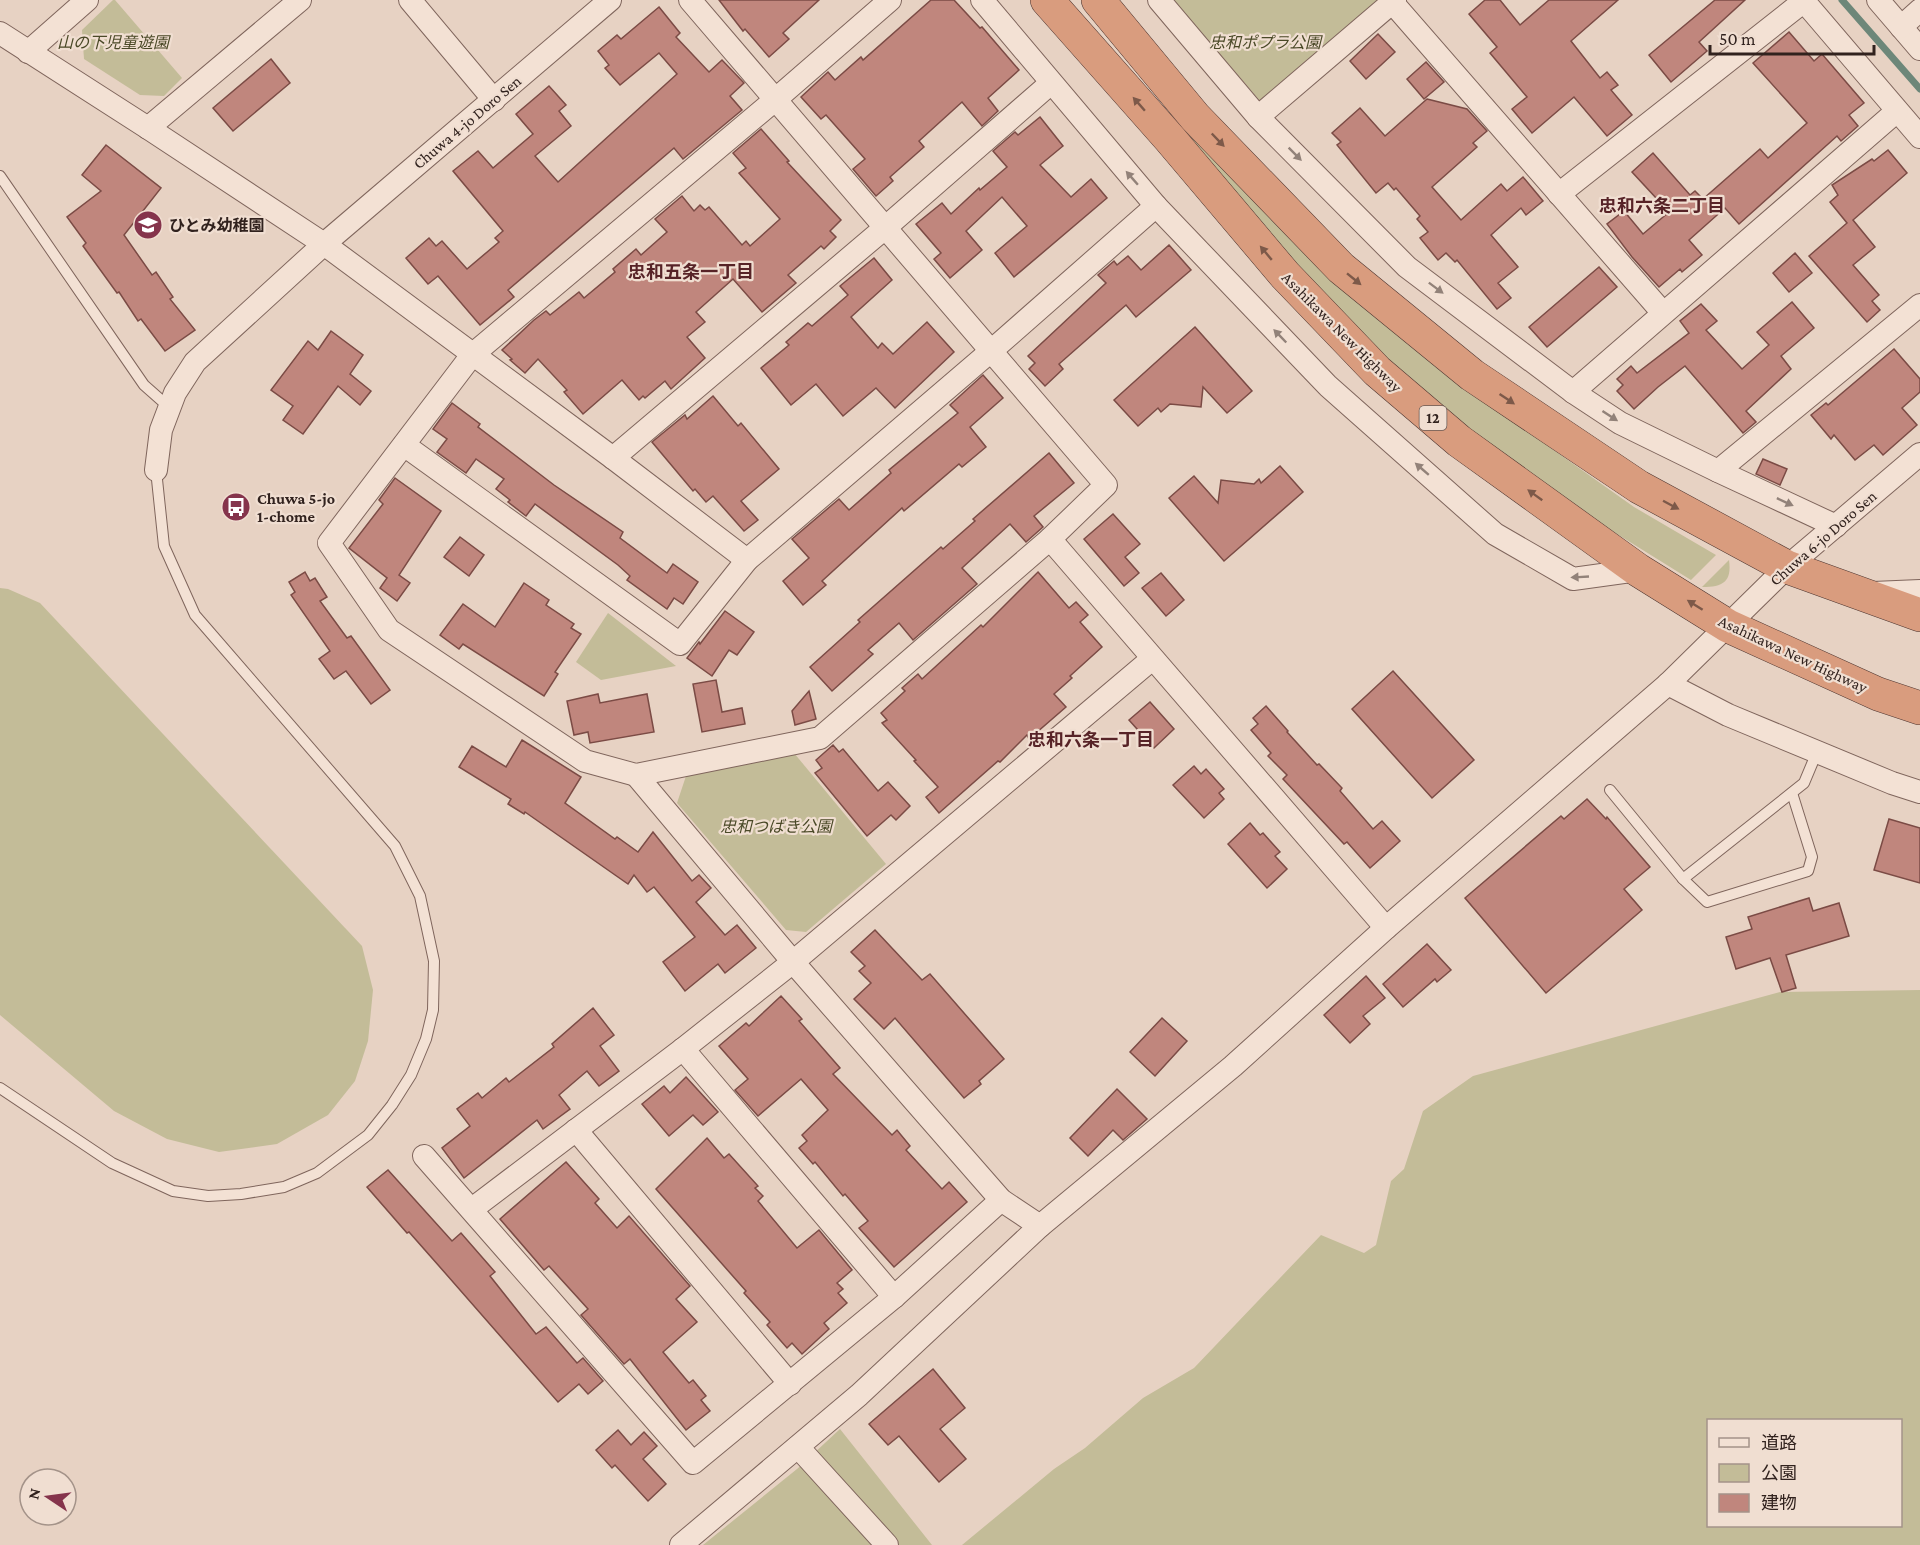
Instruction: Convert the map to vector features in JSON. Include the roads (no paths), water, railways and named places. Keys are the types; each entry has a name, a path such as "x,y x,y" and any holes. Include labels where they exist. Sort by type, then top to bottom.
{"highway":[{"name":"Asahikawa New Highway","path":"1047,0 1170,139 1284,275 1377,371 1459,441 1638,570 1728,626 1878,694 1920,708"},
{"path":"1098,0 1196,117 1341,268 1472,375 1639,487 1787,567 1920,615"}],"street":[{"path":"28,52 87,0"},
{"path":"148,128 300,0"},
{"path":"410,0 494,100"},
{"name":"Chuwa 4-jo Doro Sen","path":"156,470 161,430 175,393 195,362 324,244 610,0"},
{"path":"690,0 776,99 886,227 1106,485 1050,539 820,738 636,775 585,761 389,630 329,543 472,355 776,99 890,0"},
{"path":"982,0 1156,206 1328,386 1496,534 1573,579 1638,570"},
{"path":"1159,0 1258,117 1407,267 1573,392 1620,423 1836,526"},
{"path":"1878,0 1920,49"},
{"path":"1258,117 1393,1 1663,313"},
{"path":"1559,194 1803,1 1920,137"},
{"path":"1901,27 1920,10"},
{"path":"0,33 324,244 747,560"},
{"path":"613,458 886,227 1051,83"},
{"path":"1573,392 1897,111"},
{"path":"404,444 680,644 747,560 1156,206"},
{"path":"1718,471 1920,305"},
{"name":"Chuwa 6-jo Doro Sen","path":"681,1545 859,1395 1040,1226 1233,1066 1386,928 1668,684 1787,567 1920,454"},
{"path":"1050,539 1386,928"},
{"path":"1859,593 1920,591"},
{"path":"472,1209 683,1049 793,962 1152,659"},
{"path":"1668,684 1728,715 1920,792"},
{"path":"636,775 793,962 1001,1200 1040,1226"},
{"path":"683,1049 894,1297"},
{"path":"576,1130 790,1384"},
{"path":"424,1156 693,1463 894,1297 1001,1200"},
{"path":"798,1447 887,1545"}],"lane":[{"path":"0,176 144,384 170,408"},
{"path":"0,1088 112,1163 173,1191 208,1196 241,1194 284,1187 317,1173 368,1135 392,1105 411,1075 426,1040 433,1010 434,962 420,896 395,846 195,615 164,546 156,470"},
{"path":"1683,879 1804,783 1817,752"},
{"path":"1610,790 1683,879 1707,902 1808,871 1812,856 1792,793"}],"waterway":[{"path":"1842,0 1920,89"}],"place":[{"name":"ひとみ幼稚園","path":"148,225"},
{"name":"Chuwa 5-jo 1-chome","path":"236,507"}],"district":[{"name":"忠和六条二丁目","path":"1662,206"},
{"name":"忠和五条一丁目","path":"691,272"},
{"name":"忠和六条一丁目","path":"1091,740"}],"park label":[{"name":"山の下児童遊園","path":"113,42"},
{"name":"忠和ポプラ公園","path":"1265,42"},
{"name":"忠和つばき公園","path":"776,826"}]}
